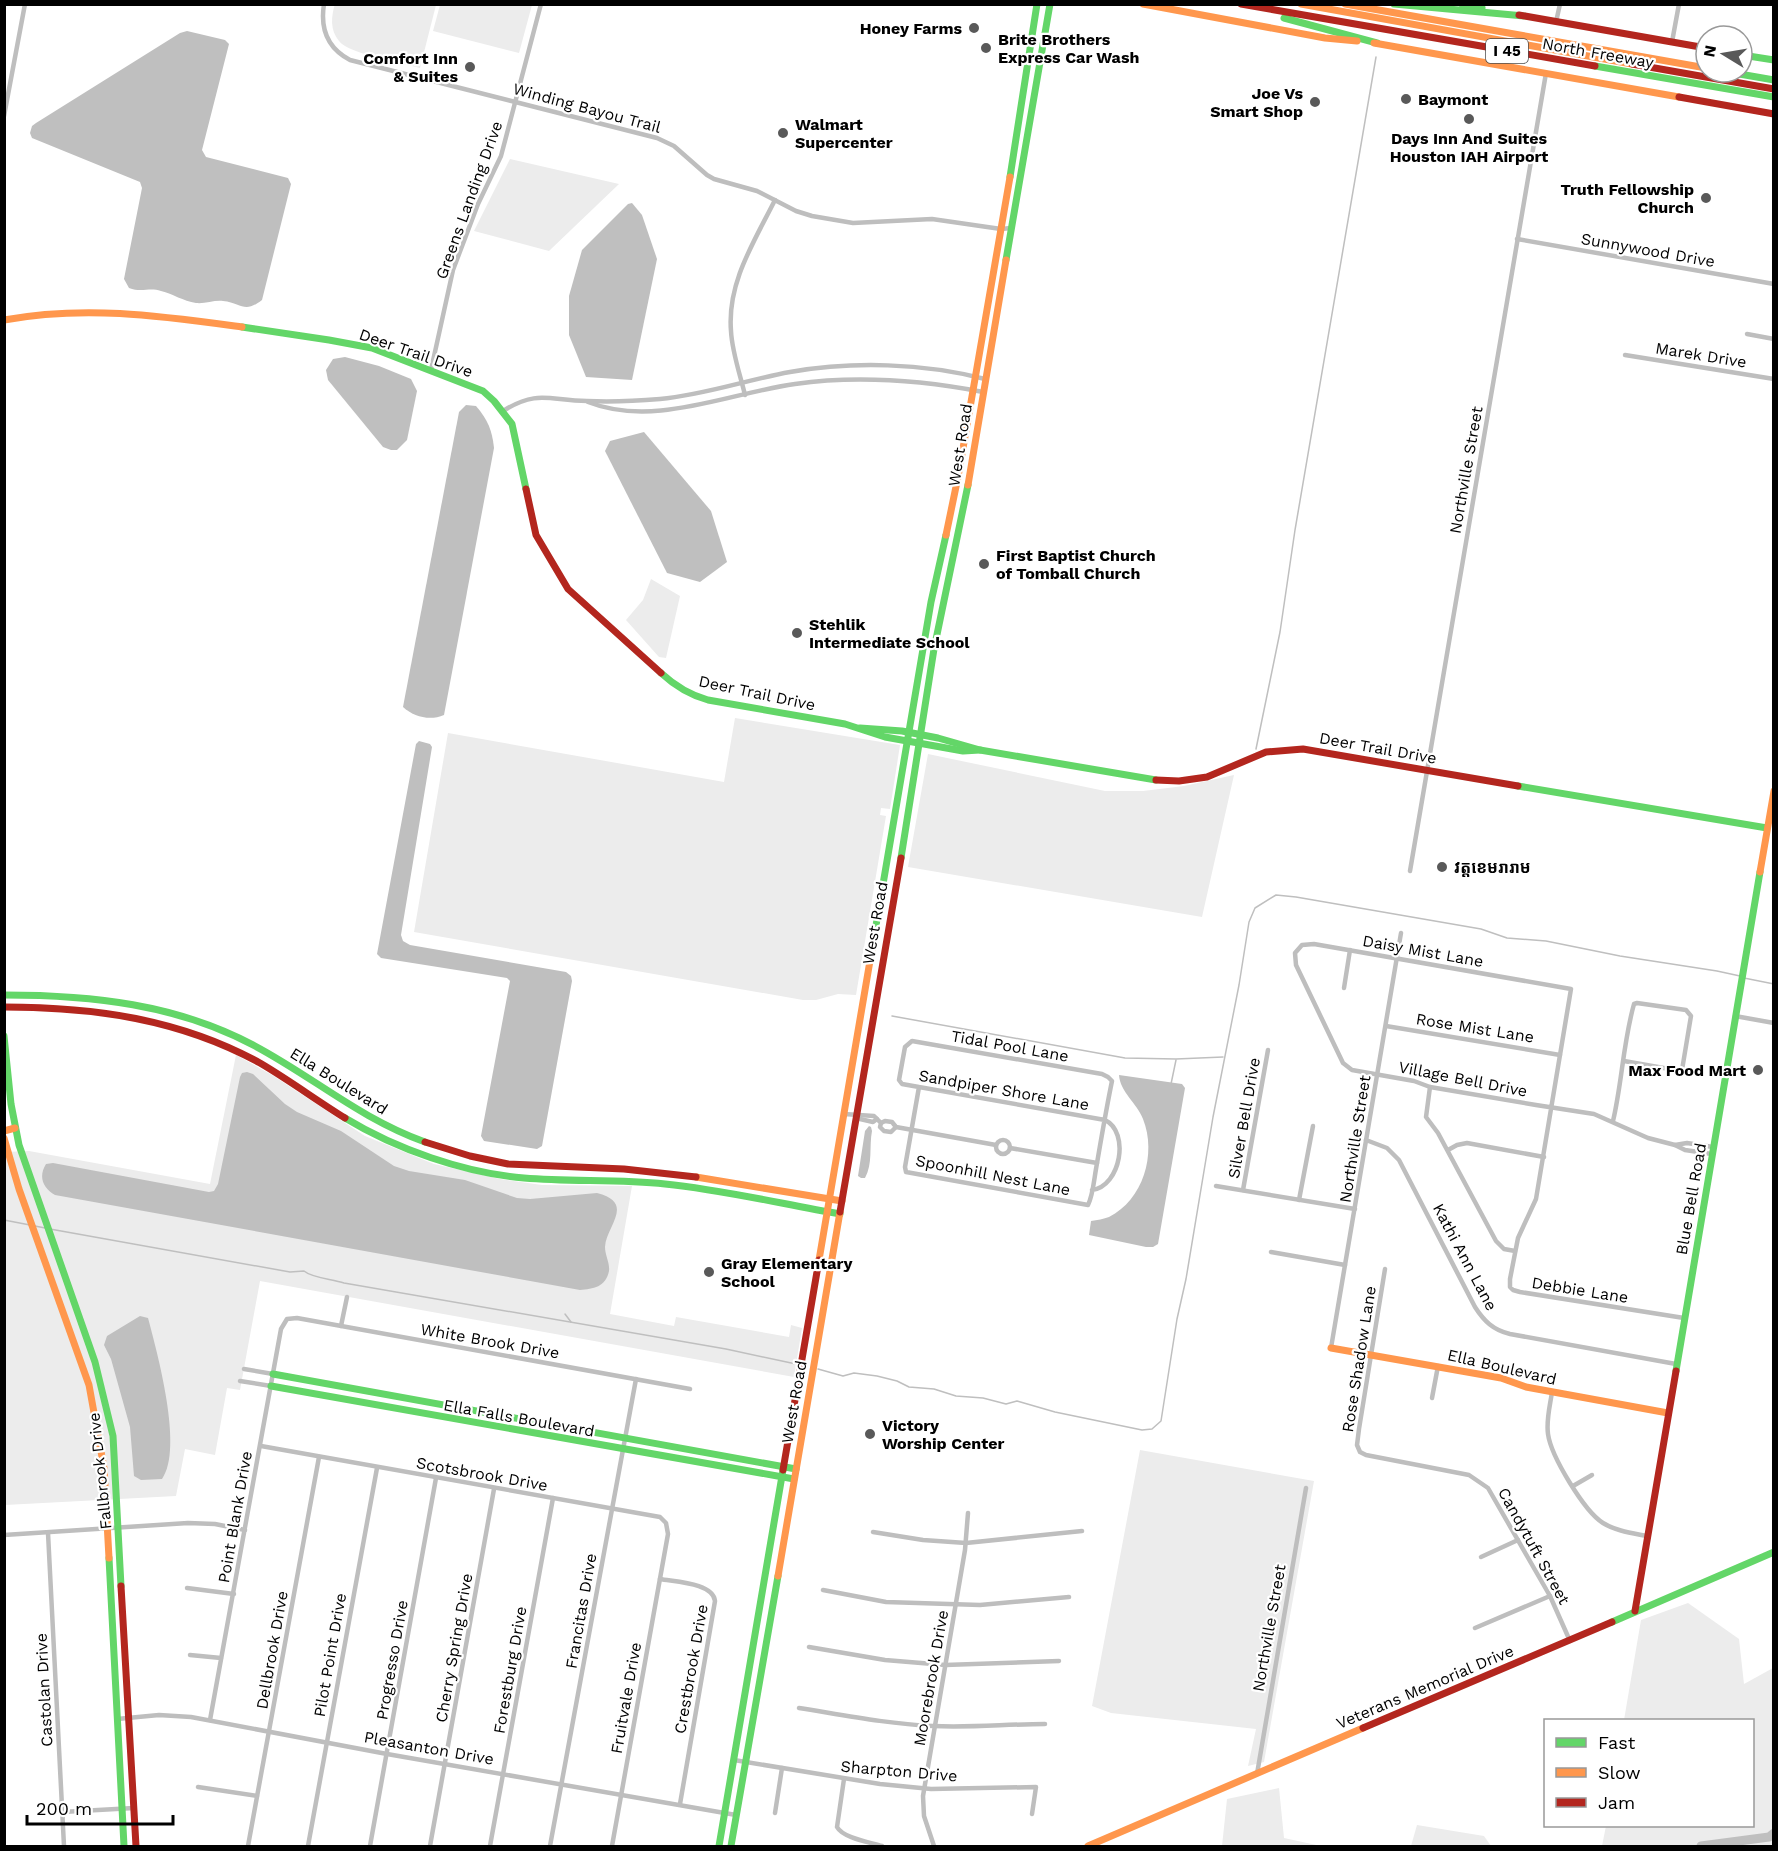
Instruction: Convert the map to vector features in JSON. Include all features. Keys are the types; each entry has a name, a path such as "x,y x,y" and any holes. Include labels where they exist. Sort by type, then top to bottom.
{"main road":[{"name":"West Road","path":"719,1846 931,602 958,477 1014,154 1037,4"},
{"name":"West Road","path":"731,1846 921,743 920,735 934,649 969,479 1050,4"},
{"path":"1143,4 1325,38 1377,43 1773,114"},
{"path":"1229,4 1377,43"},
{"name":"North Freeway","path":"1241,4 1773,97"},
{"name":"North Freeway","path":"1301,4 1773,89"},
{"path":"1394,4 1524,16"},
{"path":"1462,4 1694,46"},
{"name":"North Freeway","path":"1350,5 1694,66"},
{"path":"1754,57 1773,60"},
{"path":"1754,77 1773,80"},
{"path":"1024,90 1035,91"},
{"path":"1014,154 1023,156"},
{"name":"Deer Trail Drive","path":"4,320 50,312 100,311 360,345 483,391 503,411 512,424 536,535 568,589 666,678 682,690 708,700 845,724 885,737 963,751 980,750 1148,779 1179,781 1207,777 1266,753 1303,749 1770,829"},
{"path":"958,477 969,479"},
{"path":"941,562 950,565"},
{"path":"924,647 934,649"},
{"name":"Deer Trail Drive","path":"860,729 869,727 910,733 964,743 980,750"},
{"name":"Blue Bell Road","path":"1635,1611 1743,969 1770,829 1773,791"},
{"path":"896,815 908,817"},
{"path":"870,965 881,968"},
{"name":"Ella Boulevard","path":"4,995 74,995 123,1001 152,1007 200,1022 252,1045 371,1118 447,1149 493,1161 518,1165 641,1170 842,1201"},
{"name":"Ella Boulevard","path":"4,1007 73,1008 121,1013 149,1019 206,1037 247,1056 365,1129 443,1161 491,1174 641,1182 840,1214"},
{"path":"149,1019 152,1007"},
{"name":"Fallbrook Drive","path":"4,1036 15,1128 39,1208 100,1377 113,1436 136,1846"},
{"path":"858,1036 869,1038"},
{"path":"247,1056 252,1045"},
{"path":"4,1131 15,1128"},
{"name":"Fallbrook Drive","path":"4,1138 25,1206 89,1385 96,1413 103,1463 124,1846"},
{"path":"443,1161 447,1149"},
{"path":"641,1170 641,1182"},
{"path":"725,1194 727,1182"},
{"path":"30,1219 42,1216"},
{"name":"Ella Boulevard","path":"1331,1348 1501,1378 1526,1387 1668,1413"},
{"name":"Ella Falls Boulevard","path":"273,1374 796,1468"},
{"name":"Ella Falls Boulevard","path":"271,1386 794,1479"},
{"path":"388,1408 391,1396"},
{"path":"96,1413 108,1409"},
{"path":"492,1427 494,1414"},
{"name":"Veterans Memorial Drive","path":"1088,1846 1773,1552"},
{"path":"766,1572 778,1574"},
{"path":"111,1612 124,1611"},
{"path":"752,1652 765,1654"}],"street":[{"path":"4,116 25,4"},
{"name":"Winding Bayou Trail","path":"324,4 322,20 327,39 341,56 350,60 665,141 714,179 756,191 796,211 839,222 871,223 932,219 1001,229 1011,228"},
{"name":"Greens Landing Drive","path":"430,370 453,270 478,204 501,156 541,4"},
{"path":"1556,22 1560,4"},
{"path":"1672,42 1680,4"},
{"name":"Northville Street","path":"1410,871 1546,73"},
{"path":"744,395 731,334 732,297 742,266 775,200"},
{"name":"Sunnywood Drive","path":"1517,239 1773,284"},
{"path":"1747,334 1773,339"},
{"name":"Marek Drive","path":"1625,355 1773,379"},
{"path":"503,411 527,398 585,401 660,399 789,372 838,367 926,368 985,380"},
{"path":"789,372 792,384"},
{"path":"585,401 604,409 619,411 679,409 792,384 879,378 983,392"},
{"name":"Northville Street","path":"1331,1348 1401,933"},
{"name":"Daisy Mist Lane","path":"1300,973 1294,959 1295,953 1302,945 1314,944 1571,989 1560,1055"},
{"path":"1344,988 1350,950"},
{"name":"Village Bell Drive","path":"1300,973 1343,1063 1352,1070 1414,1081 1430,1087 1594,1114 1648,1138 1685,1150 1713,1150"},
{"path":"1613,1121 1634,1005 1637,1003 1686,1011 1691,1016 1682,1070 1624,1061"},
{"path":"1735,1016 1773,1023"},
{"name":"Rose Mist Lane","path":"1386,1026 1560,1055"},
{"name":"Tidal Pool Lane","path":"900,1083 898,1080 904,1047 912,1041 1102,1074 1112,1081 1105,1120"},
{"name":"Silver Bell Drive","path":"1243,1190 1268,1050"},
{"path":"1430,1087 1426,1117 1438,1132 1496,1241 1504,1249 1515,1251 1518,1238 1536,1199 1560,1055"},
{"name":"Sandpiper Shore Lane","path":"900,1083 1105,1120"},
{"name":"Spoonhill Nest Lane","path":"919,1087 904,1167 906,1172 1088,1205 1092,1190"},
{"path":"844,1114 857,1116 861,1113 874,1116 884,1131 891,1132 896,1127"},
{"path":"1105,1120 1112,1123 1118,1135 1119,1156 1110,1178 1098,1189 1092,1190 1097,1163 1105,1120"},
{"path":"879,1121 892,1122 896,1127 996,1145"},
{"path":"1299,1200 1313,1126"},
{"path":"996,1145 1003,1140 1009,1144 1010,1148"},
{"name":"Kathi Ann Lane","path":"1366,1140 1387,1148 1399,1161 1475,1307 1492,1327 1510,1334 1676,1364"},
{"path":"1448,1150 1467,1143 1544,1157"},
{"path":"996,1145 996,1150 1002,1154 1007,1153 1010,1148"},
{"path":"1010,1148 1097,1163"},
{"path":"1216,1186 1355,1209"},
{"name":"Debbie Lane","path":"1515,1251 1509,1283 1513,1290 1684,1318"},
{"path":"1271,1252 1345,1265"},
{"name":"Rose Shadow Lane","path":"1360,1452 1358,1439 1386,1269"},
{"path":"341,1326 347,1297"},
{"name":"White Brook Drive","path":"287,1319 297,1318 690,1389"},
{"name":"Point Blank Drive","path":"210,1720 281,1329 287,1319"},
{"path":"1432,1398 1438,1366"},
{"name":"Ella Falls Boulevard","path":"244,1369 273,1374"},
{"name":"Francitas Drive","path":"550,1846 636,1379"},
{"name":"Ella Falls Boulevard","path":"240,1381 271,1386"},
{"path":"1552,1392 1548,1423 1549,1437 1582,1502 1601,1522 1622,1531 1647,1536"},
{"name":"Scotsbrook Drive","path":"261,1446 660,1517 666,1522 669,1530 664,1554"},
{"name":"Candytuft Street","path":"1360,1452 1469,1475 1488,1488 1550,1596 1570,1641"},
{"name":"Dellbrook Drive","path":"248,1846 319,1457"},
{"name":"Pilot Point Drive","path":"308,1846 377,1468"},
{"path":"1573,1486 1592,1475"},
{"name":"Progresso Drive","path":"370,1846 436,1478"},
{"name":"Northville Street","path":"1257,1774 1306,1488"},
{"name":"Cherry Spring Drive","path":"430,1846 494,1489"},
{"name":"Forestburg Drive","path":"490,1846 554,1498"},
{"name":"Moorebrook Drive","path":"934,1846 924,1816 924,1788 966,1543 968,1512"},
{"path":"4,1535 188,1523 215,1524 245,1530"},
{"path":"873,1532 923,1540 966,1543 1082,1531"},
{"name":"Castolan Drive","path":"48,1533 64,1846"},
{"path":"1481,1557 1518,1540"},
{"name":"Fruitvale Drive","path":"612,1846 664,1554"},
{"name":"Crestbrook Drive","path":"660,1579 708,1589 715,1595 716,1601 680,1804"},
{"path":"187,1588 234,1594"},
{"path":"823,1590 886,1602 956,1604 1000,1605 1069,1597"},
{"path":"1475,1628 1550,1596"},
{"path":"809,1647 885,1660 945,1665 1059,1661"},
{"path":"190,1655 221,1658"},
{"path":"799,1708 903,1724 976,1727 1045,1724"},
{"name":"Pleasanton Drive","path":"117,1719 177,1715 210,1720 387,1754 736,1815"},
{"name":"Sharpton Drive","path":"734,1760 844,1779 924,1788 1036,1787 1032,1814"},
{"path":"775,1813 782,1768"},
{"path":"844,1779 837,1827 840,1832 849,1836 882,1846"},
{"path":"198,1787 257,1796"},
{"path":"62,1812 134,1808"}],"shaded area":[{"path":"335,4 436,5 420,68 364,54 345,46 336,37 333,28"},
{"path":"440,5 532,5 519,53 433,31"},
{"path":"187,31 225,40 229,44 202,150 206,157 288,178 291,184 262,300 247,307 223,301 196,303 157,290 129,288 124,279 142,188 140,182 32,138 30,133 32,126 36,123 180,33"},
{"path":"510,159 619,184 549,251 474,231"},
{"path":"632,203 642,215 657,259 632,380 586,377 569,335 569,296 582,250 628,204"},
{"path":"345,357 379,366 411,379 417,391 407,440 397,450 383,447 328,380 326,370 333,359"},
{"path":"466,405 476,406 484,416 491,430 494,448 444,715 428,718 417,716 403,707 459,412"},
{"path":"644,432 711,511 727,562 700,582 667,573 605,451 610,441"},
{"path":"651,579 680,596 666,658 659,657 626,620 643,600"},
{"path":"735,718 900,745 890,809 881,808 880,815 886,816 856,995 838,994 816,1000 803,1000 414,932 448,733 724,782"},
{"path":"419,741 430,744 432,747 401,935 403,941 410,945 566,972 571,976 572,981 542,1146 537,1149 484,1141 481,1136 510,981 507,978 381,958 377,954 416,744"},
{"path":"928,754 1105,791 1143,791 1184,786 1234,775 1202,917 908,867"},
{"path":"236,1055 272,1075 365,1136 434,1164 500,1179 542,1185 632,1186 610,1314 674,1326 676,1317 789,1337 791,1325 802,1328 794,1377 260,1281 240,1390 227,1388 215,1455 185,1449 176,1496 5,1505 5,1152 29,1151 210,1184"},
{"path":"242,1073 253,1074 297,1112 341,1131 394,1166 409,1171 465,1180 517,1198 530,1199 597,1193 609,1197 617,1209 605,1247 609,1271 605,1281 594,1288 580,1290 55,1195 45,1186 42,1173 46,1164 53,1163 209,1192 214,1191 218,1184 240,1077"},
{"path":"1119,1075 1182,1084 1185,1088 1158,1244 1153,1247 1089,1235 1091,1221 1109,1217 1131,1199 1144,1175 1147,1161 1147,1133 1143,1119 1122,1087"},
{"path":"869,1126 872,1131 869,1167 865,1178 861,1178 858,1176 865,1131"},
{"path":"140,1316 148,1318 167,1400 170,1446 168,1465 162,1479 141,1480 134,1476 130,1427 111,1359 104,1345 107,1336"},
{"path":"1140,1450 1314,1481 1264,1762 1248,1766 1256,1729 1111,1713 1092,1706"},
{"path":"1688,1603 1739,1639 1744,1684 1773,1668 1773,1846 1602,1846 1606,1827 1754,1827 1754,1719 1624,1719 1641,1620"},
{"path":"1279,1788 1284,1838 1321,1846 1222,1846 1227,1799"},
{"path":"1417,1825 1484,1836 1491,1846 1411,1846"}],"waterway":[{"path":"1256,749 1280,632 1295,530 1376,57"},
{"path":"818,1369 843,1376 854,1373 877,1376 909,1387 934,1389 956,1396 983,1398 1006,1404 1017,1401 1055,1412 1142,1430 1152,1429 1161,1421 1177,1319 1249,922 1255,908 1276,895 1481,929 1507,938 1546,941 1740,976"},
{"path":"1744,978 1774,984"},
{"path":"892,1016 1125,1058 1223,1057"},
{"path":"1171,1084 1176,1060"},
{"path":"4,1220 30,1225"},
{"path":"35,1226 45,1228"},
{"path":"50,1229 290,1272 304,1271 317,1277 344,1283 726,1349 796,1364"},
{"path":"565,1314 571,1322"},
{"path":"1701,1846 1769,1837 1774,1833"}],"traffic: fast":[{"path":"1010,177 1037,4"},
{"path":"1006,260 1050,4"},
{"path":"1394,4 1524,16"},
{"path":"1462,4 1482,8"},
{"path":"1284,18 1377,43"},
{"path":"1754,57 1774,60"},
{"path":"1595,66 1774,97"},
{"path":"1754,77 1774,80"},
{"path":"242,327 372,348 483,391 512,424 526,489"},
{"path":"901,858 934,649 968,485"},
{"path":"872,949 931,602 946,535"},
{"path":"661,673 683,690 708,700 845,724 885,737 963,751 980,750"},
{"path":"860,728 902,731 980,750 1156,780"},
{"path":"1518,786 1767,828"},
{"path":"1676,1371 1760,872"},
{"path":"4,995 101,1000 164,1011 195,1020 255,1046 358,1110 425,1142"},
{"path":"4,1036 11,1104 19,1145 95,1362 113,1436 121,1586"},
{"path":"345,1118 408,1149 478,1171 524,1178 665,1184 731,1193 840,1214"},
{"path":"273,1374 796,1469"},
{"path":"271,1386 794,1479"},
{"path":"719,1846 783,1470"},
{"path":"1612,1622 1774,1552"},
{"path":"109,1558 124,1846"},
{"path":"731,1846 778,1576"}],"traffic: slow":[{"path":"1143,4 1325,38 1357,41"},
{"path":"1301,4 1632,64"},
{"path":"1345,4 1694,66"},
{"path":"1374,43 1679,97"},
{"path":"946,535 1010,177"},
{"path":"968,485 1006,260"},
{"path":"4,320 64,313 94,313 153,316 242,327"},
{"path":"1760,872 1774,791"},
{"path":"819,1260 872,949"},
{"path":"4,1131 15,1128"},
{"path":"4,1138 19,1189 89,1385 104,1468 109,1558"},
{"path":"696,1177 842,1201"},
{"path":"778,1576 840,1212"},
{"path":"1331,1348 1501,1378 1526,1387 1668,1413"},
{"path":"1088,1846 1363,1728"}],"traffic: jam":[{"path":"1241,4 1595,66"},
{"path":"1519,15 1694,46"},
{"path":"1632,64 1774,89"},
{"path":"1679,97 1774,114"},
{"path":"526,489 536,535 568,589 661,673"},
{"path":"1156,780 1179,781 1207,777 1266,752 1303,749 1518,786"},
{"path":"840,1212 901,858"},
{"path":"4,1007 103,1013 168,1026 199,1036 260,1063 345,1118"},
{"path":"425,1142 470,1156 508,1164 624,1169 696,1177"},
{"path":"783,1470 819,1260"},
{"path":"1635,1611 1676,1371"},
{"path":"121,1586 136,1846"},
{"path":"1363,1728 1612,1622"}],"place":[{"name":"Honey Farms","path":"974,28"},
{"name":"Brite Brothers Express Car Wash","path":"986,48"},
{"name":"Comfort Inn & Suites","path":"470,67"},
{"name":"Baymont","path":"1406,99"},
{"name":"Joe Vs Smart Shop","path":"1315,102"},
{"name":"Days Inn And Suites Houston IAH Airport","path":"1469,119"},
{"name":"Walmart Supercenter","path":"783,133"},
{"name":"Truth Fellowship Church","path":"1706,198"},
{"name":"First Baptist Church of Tomball Church","path":"984,564"},
{"name":"Stehlik Intermediate School","path":"797,633"},
{"name":"វត្តខេមរារាម","path":"1442,867"},
{"name":"Max Food Mart","path":"1758,1070"},
{"name":"Gray Elementary School","path":"709,1272"},
{"name":"Victory Worship Center","path":"870,1434"}]}
